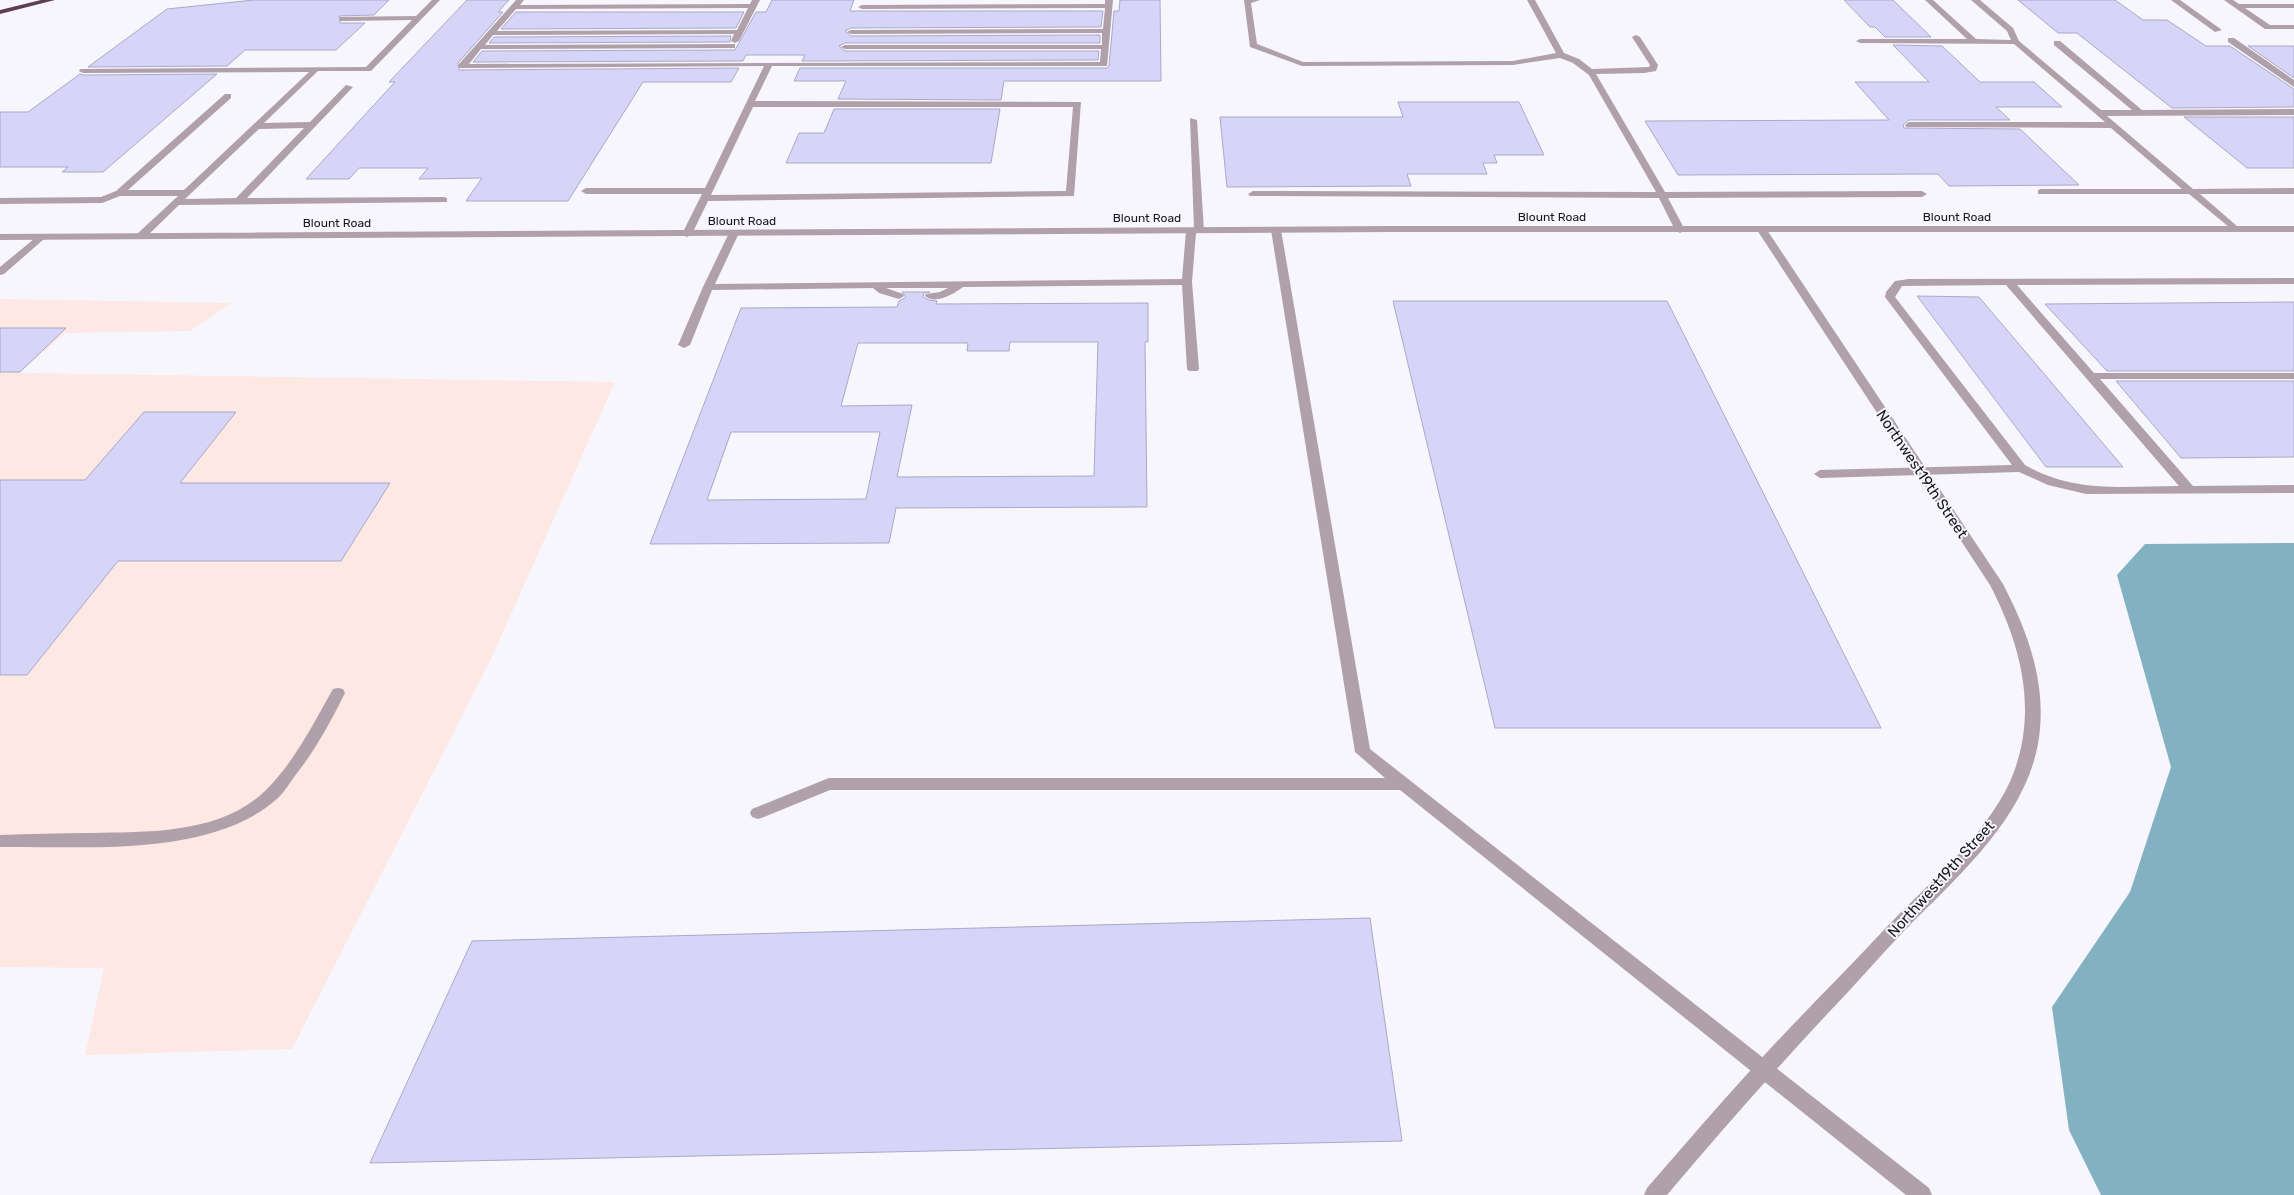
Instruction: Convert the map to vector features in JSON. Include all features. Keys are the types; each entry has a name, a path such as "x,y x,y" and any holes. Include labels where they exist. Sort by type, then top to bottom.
{"highway":[{"path":"0,12 51,0"}],"street":[{"path":"83,71 368,69 436,0"},
{"path":"520,0 462,66 1104,64 1109,3 863,3 838,64"},
{"path":"1256,0 1247,2 1253,45 1302,64 1513,64 1561,55 1576,61 1590,72 1662,195 1680,230"},
{"path":"1530,0 1561,55"},
{"path":"1929,0 1974,42"},
{"path":"1975,0 2010,30 2016,42 2235,229"},
{"path":"2175,0 2218,30"},
{"path":"2228,0 2268,27 2294,27"},
{"path":"514,7 754,3 738,32 724,64"},
{"path":"2238,6 2294,6"},
{"path":"343,18 417,18"},
{"path":"851,32 1107,31"},
{"path":"491,33 738,32"},
{"path":"1590,72 1644,71 1653,69 1654,66 1636,37"},
{"path":"2231,40 2294,84"},
{"path":"1860,42 2016,42"},
{"path":"2057,43 2140,113"},
{"path":"479,47 732,46"},
{"path":"845,47 1106,47"},
{"path":"687,234 769,64"},
{"path":"141,236 316,69"},
{"path":"239,201 349,86"},
{"path":"119,194 228,96"},
{"path":"586,191 706,195 1071,194 1078,104 749,104"},
{"path":"2098,113 2294,112"},
{"path":"1192,120 1195,231 1187,282 1193,369"},
{"path":"256,126 312,125"},
{"path":"1909,125 2113,125"},
{"path":"2041,192 2294,191"},
{"path":"0,201 102,200 119,194 186,193"},
{"path":"1253,194 1922,194"},
{"path":"177,202 444,200"},
{"name":"Blount Road","path":"0,237 1276,230 2294,229"},
{"path":"1276,230 1363,752 1922,1195"},
{"name":"Northwest19th Street","path":"1654,1195 1762,1070 1966,855 2000,814 2020,776 2030,745 2034,708 2030,667 2021,634 1996,584 1762,230"},
{"path":"684,345 708,287 734,234"},
{"path":"0,272 40,237"},
{"path":"708,287 1187,282"},
{"path":"2009,282 2091,376 2294,376"},
{"path":"2294,282 1899,283 1891,292 1890,298 2021,468 2039,478 2070,489 2294,489"},
{"path":"876,285 883,291 900,296"},
{"path":"1820,474 2021,468"},
{"path":"0,841 160,838 206,828 243,815 273,793 308,749 338,693"},
{"path":"758,813 829,784 1402,784"}],"lane":[{"path":"930,296 942,295 961,284"},
{"path":"2091,376 2189,489"}],"shaded area":[{"path":"0,299 231,303 190,331 65,333 19,373 615,382 490,661 292,1049 85,1055 104,968 0,967"}],"water":[{"path":"2294,543 2294,1195 2101,1195 2069,1130 2052,1007 2130,892 2171,767 2117,575 2145,544"}],"building":[{"path":"254,0 389,0 374,15 339,16 340,23 365,23 336,50 245,50 227,66 88,67 167,9"},
{"path":"467,0 509,0 498,12 503,12 458,63 459,70 739,68 731,82 643,82 568,201 466,201 482,178 419,179 428,168 359,168 349,179 306,179 395,82 389,82"},
{"path":"772,0 854,0 850,11 1103,11 1101,27 851,28 845,31 851,36 1100,35 1100,43 845,43 839,46 845,51 1099,51 1098,60 802,61 805,55 746,55 743,61 473,62 482,51 735,50 756,12 766,12"},
{"path":"1120,0 1160,0 1161,81 1004,81 1001,100 838,99 846,81 794,81 800,68 1107,68 1109,66 1114,11 1119,11"},
{"path":"1844,0 1893,0 1931,37 1885,37 1875,27 1870,27"},
{"path":"2018,0 2115,0 2143,20 2167,20 2206,46 2230,46 2294,89 2294,107 2172,108 2077,33 2058,33"},
{"path":"516,12 744,12 736,28 501,29"},
{"path":"731,36 730,42 489,43 494,37"},
{"path":"1893,45 1942,46 1980,82 2034,82 2062,107 1996,107 2010,120 1909,120 1903,125 1904,128 2020,129 2079,185 1949,186 1938,174 1678,175 1645,121 1889,120 1855,82 1929,82"},
{"path":"2248,46 2294,46 2294,78"},
{"path":"80,74 217,74 103,172 62,172 68,167 0,167 0,112 28,112"},
{"path":"1398,102 1519,102 1544,155 1494,155 1497,163 1483,163 1487,174 1407,174 1411,186 1227,187 1220,117 1403,117"},
{"path":"834,109 1000,109 991,163 786,163 799,133 824,133"},
{"path":"2184,117 2294,117 2294,168 2247,168"},
{"path":"902,292 930,292 924,293 923,297 937,301 936,304 1148,303 1148,342 1145,342 1147,507 896,508 889,543 650,544 741,308 897,307 899,301 906,297","holes":["1010,342 1098,342 1094,476 897,477 912,405 841,406 858,343 968,343 967,351 1009,351","731,432 880,432 866,499 707,500"]},
{"path":"1917,296 1979,297 2123,467 2046,467"},
{"path":"1393,301 1667,301 1881,728 1495,728"},
{"path":"2294,302 2294,371 2107,371 2045,304"},
{"path":"0,328 66,328 20,372 0,372"},
{"path":"2116,381 2294,381 2294,457 2181,458"},
{"path":"144,412 236,412 180,483 390,483 341,561 118,561 27,675 0,675 0,480 85,480"},
{"path":"1370,918 1402,1141 370,1163 472,941"}]}
